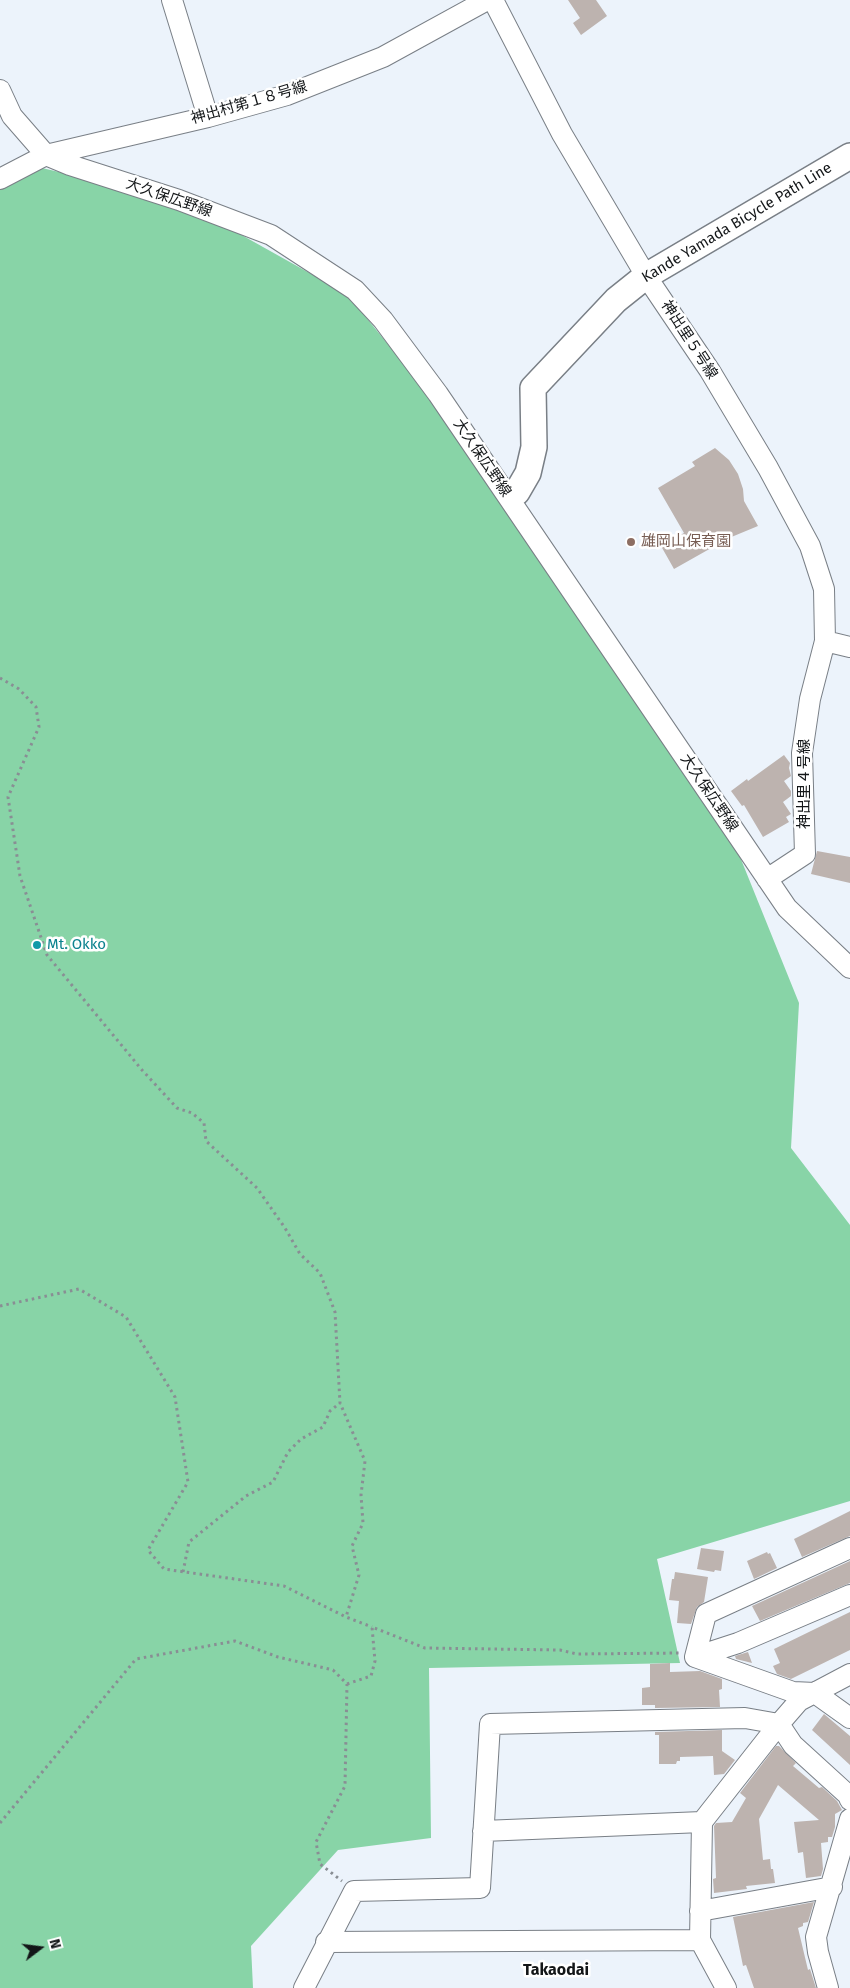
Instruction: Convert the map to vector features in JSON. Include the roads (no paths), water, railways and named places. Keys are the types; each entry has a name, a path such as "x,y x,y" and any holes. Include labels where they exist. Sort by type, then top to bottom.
{"main road":[{"name":"Kande Yamada Bicycle Path Line","path":"515,498 528,473 534,447 533,388 616,300 646,276 850,156"}],"street":[{"path":"172,0 208,117"},
{"name":"神出村第１８号線","path":"0,179 46,155 208,117 286,94 383,57 487,0"},
{"name":"神出里５号線","path":"494,0 562,134 646,276 710,371 768,468 810,546 824,589 825,641"},
{"name":"大久保広野線","path":"0,90 12,116 46,155 70,165 179,200 271,235 355,290 383,320 515,498 787,908 850,968"},
{"path":"825,641 850,647"},
{"name":"神出里４号線","path":"767,879 805,854 802,753 810,699 825,641"},
{"path":"695,1657 706,1614 850,1548"},
{"path":"695,1657 738,1643 850,1595"},
{"path":"695,1657 807,1697 850,1718"},
{"path":"726,1988 700,1940 702,1822 779,1724 807,1697 850,1674"},
{"path":"304,1988 326,1942 354,1891 480,1888 490,1724 745,1718 779,1724 792,1745 848,1796 850,1800"},
{"path":"828,1988 816,1937 832,1887 850,1819"},
{"path":"483,1831 702,1822"},
{"path":"700,1910 832,1887"},
{"path":"326,1942 700,1940"}],"place":[{"name":"雄岡山保育園","path":"631,542"},
{"name":"Mt. Okko","path":"37,945"}],"district":[{"name":"Takaodai","path":"556,1971"}]}
